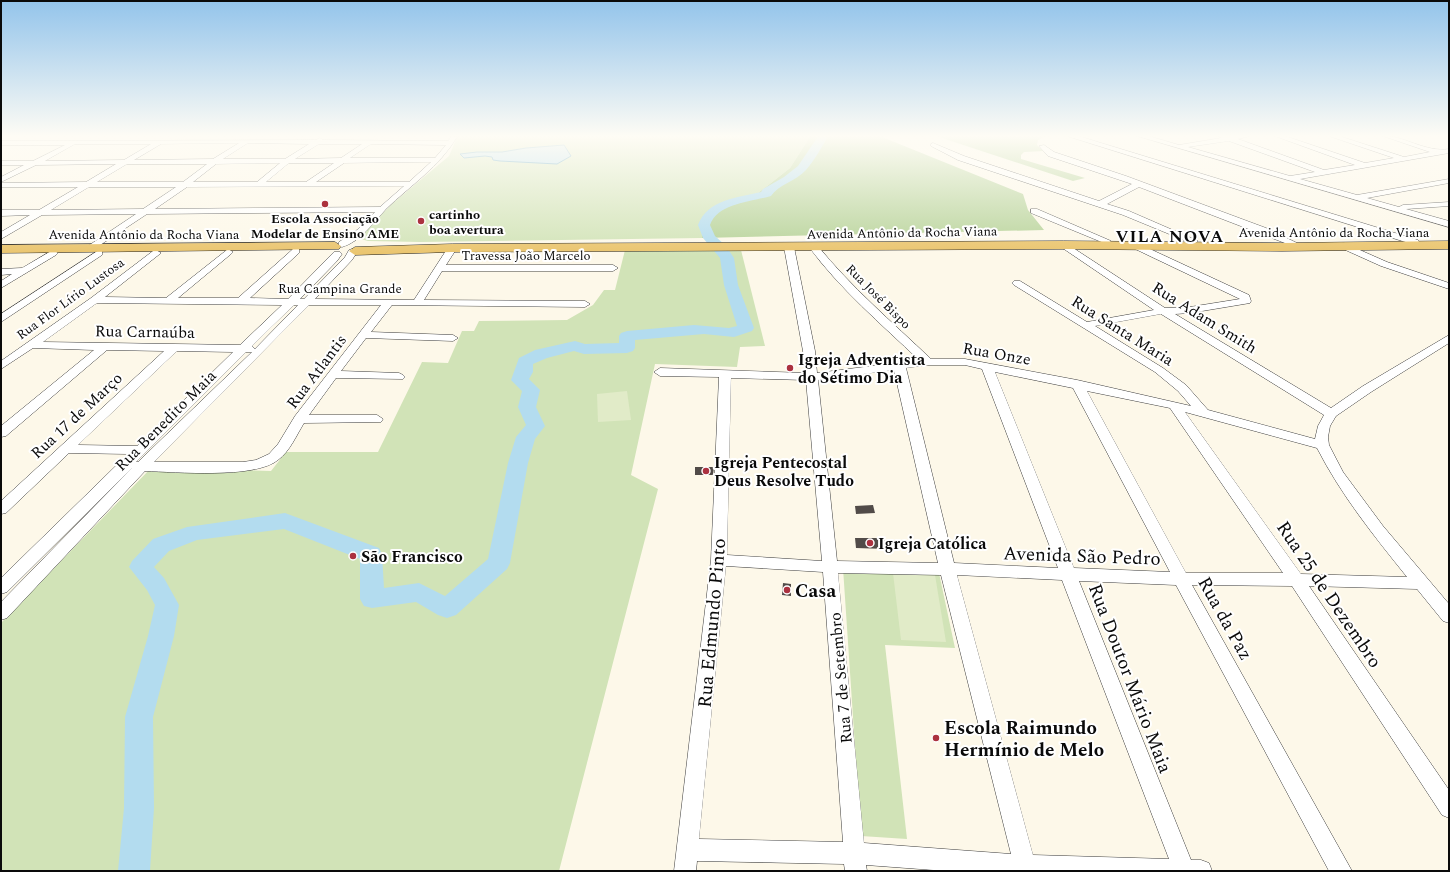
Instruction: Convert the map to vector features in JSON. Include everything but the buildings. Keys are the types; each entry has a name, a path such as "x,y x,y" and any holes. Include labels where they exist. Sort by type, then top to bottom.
{"main road":[{"name":"Avenida Antônio da Rocha Viana","path":"356,245 725,246 1107,241 1293,243 1449,241"},
{"name":"Avenida Antônio da Rocha Viana","path":"356,245 452,248 666,246"},
{"path":"336,249 356,245"},
{"name":"Avenida Antônio da Rocha Viana","path":"725,246 1449,245"},
{"name":"Avenida Antônio da Rocha Viana","path":"1,249 336,249"},
{"name":"Avenida Antônio da Rocha Viana","path":"1,253 53,253 95,250 156,253 336,249"}],"street":[{"path":"1,236 103,176"},
{"path":"1,319 196,176"},
{"path":"259,184 269,176"},
{"path":"308,184 321,176"},
{"name":"Rua Benedito Maia","path":"1,613 142,466 349,258 356,245 382,209 419,176"},
{"path":"1015,176 1126,213 1194,241"},
{"path":"1114,176 1263,230 1293,243"},
{"path":"1199,176 1415,242"},
{"path":"1282,176 1449,224"},
{"path":"1290,178 1303,176"},
{"path":"1357,198 1449,181"},
{"path":"1,185 410,184"},
{"path":"1100,204 1138,184"},
{"path":"1393,208 1449,204"},
{"path":"1,213 382,209"},
{"path":"1034,211 1107,241"},
{"name":"Rua Adam Smith","path":"1064,245 1163,311 1331,414"},
{"path":"1086,324 1163,311 1211,307 1241,302 1247,299 1240,294 1134,245"},
{"path":"1344,246 1368,258 1449,286"},
{"name":"Rua 7 de Setembro","path":"789,247 809,351 812,377 855,862"},
{"name":"Rua José Bispo","path":"814,247 872,310 928,362"},
{"path":"417,303 452,248"},
{"name":"Rua Benedito Maia","path":"1,588 292,302 334,259 336,249"},
{"path":"240,302 296,251"},
{"path":"168,301 228,252"},
{"path":"1,285 53,253"},
{"name":"Rua Flor Lírio Lustosa","path":"1,366 95,300 156,253"},
{"name":"Travessa João Marcelo","path":"440,268 613,268"},
{"path":"1,272 25,270"},
{"name":"Rua Santa Maria","path":"1017,283 1159,370 1182,388 1203,412"},
{"name":"Rua Campina Grande","path":"95,300 585,304"},
{"name":"Rua Atlantis","path":"142,466 240,467 269,460 286,441 299,419 362,335 389,302"},
{"path":"1,310 14,310"},
{"path":"362,335 453,338"},
{"path":"1449,338 1366,389 1331,414 1324,426 1322,445 1337,474 1449,616"},
{"name":"Rua Carnaúba","path":"29,345 260,349"},
{"path":"1,433 104,347"},
{"name":"Rua 17 de Março","path":"1,509 175,347"},
{"name":"Rua Onze","path":"660,372 812,377 928,362 958,362 1077,384 1174,405 1322,445"},
{"path":"899,365 947,569 1026,868"},
{"name":"Rua Doutor Mário Maia","path":"988,367 1068,574 1193,870"},
{"path":"333,374 399,377"},
{"name":"Rua Edmundo Pinto","path":"687,861 719,560 725,375"},
{"name":"Rua da Paz","path":"1077,384 1181,579 1341,871"},
{"name":"Rua 25 de Dezembro","path":"1174,405 1297,581 1449,808"},
{"path":"299,419 377,419"},
{"path":"64,449 142,450"},
{"path":"127,465 142,466"},
{"name":"Avenida São Pedro","path":"719,560 830,567 947,569 1181,579 1230,578 1297,581 1421,582"},
{"path":"687,861 855,862 1026,868 1193,870"}],"green space":[{"path":"426,176 780,176 758,193 716,206 702,238 420,242 368,241 357,238 393,203"},
{"path":"780,176 978,176 1023,194 1028,210 1044,230 702,238 703,217 716,206 758,193"},
{"path":"1057,176 1077,176 1085,178 1073,181"},
{"name":"São Francisco","path":"625,250 741,250 765,346 740,347 737,367 655,364 631,475 658,489 559,871 1,871 1,623 152,467 271,471 286,452 378,452 422,362 448,363 462,331 474,331 479,321 567,320 593,305 604,290 615,290"},
{"path":"627,391 631,420 598,422 597,394"},
{"path":"843,568 939,573 955,648 885,645 907,839 861,836"},
{"path":"893,573 935,575 946,642 901,640"}],"waterway":[{"path":"134,871 139,808 139,717 161,636 167,605 156,584 140,567 161,545 195,533 285,521 371,554 372,599 419,592 447,608 499,563 518,463 526,437 536,426 527,407 531,390 520,380 524,372 525,362 541,354 575,346 584,349 627,348 627,336 704,329 734,332 746,328 731,285 727,258 721,249 709,238 704,225 707,217 720,206 767,194 767,191 792,176"}],"place":[{"name":"Escola Associação Modelar de Ensino AME","path":"325,204"},
{"name":"cartinho boa avertura","path":"421,221"},
{"name":"Igreja Adventista do Sétimo Dia","path":"790,368"},
{"name":"Igreja Pentecostal Deus Resolve Tudo","path":"706,471"},
{"name":"Igreja Católica","path":"870,543"},
{"name":"São Francisco","path":"353,556"},
{"name":"Casa","path":"787,590"},
{"name":"Escola Raimundo Hermínio de Melo","path":"936,738"}],"district":[{"name":"VILA NOVA","path":"1170,236"}]}
